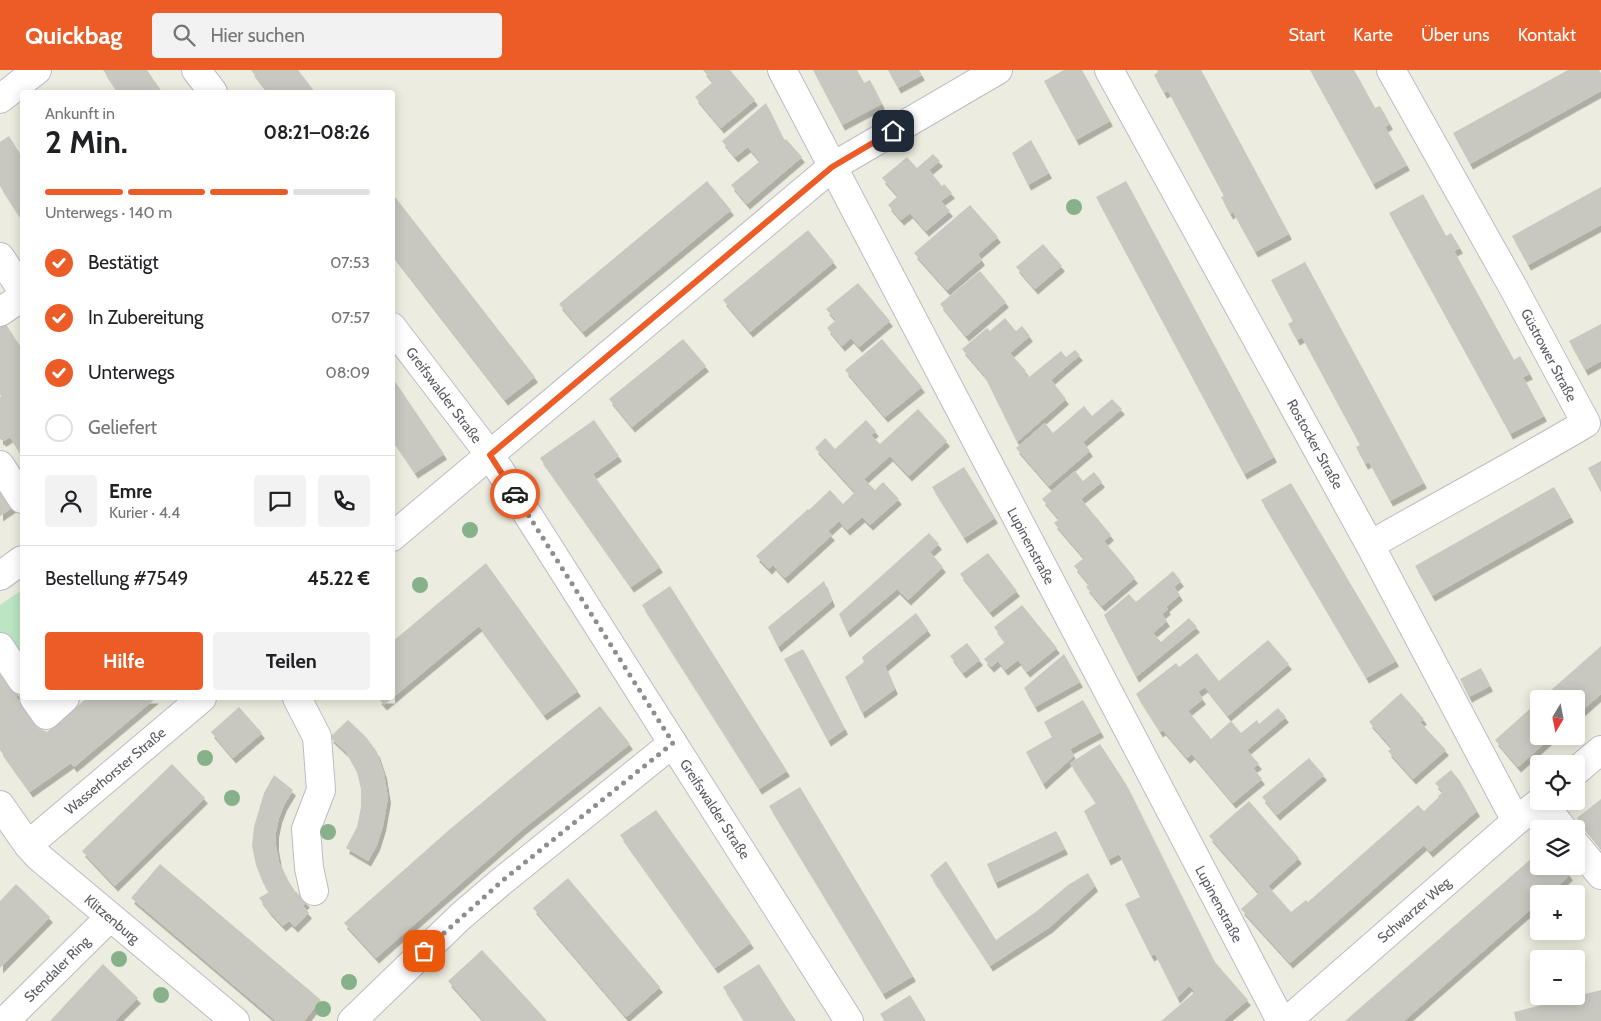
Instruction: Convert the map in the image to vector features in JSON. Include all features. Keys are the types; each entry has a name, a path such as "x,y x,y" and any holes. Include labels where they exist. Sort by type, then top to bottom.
{"street":[{"path":"0,99 37,70"},
{"path":"196,70 211,90"},
{"name":"Lupinenstraße","path":"782,70 1281,1021"},
{"path":"395,534 832,167 998,70"},
{"name":"Rostocker Straße","path":"1110,70 1370,545 1516,821"},
{"name":"Güstrower Straße","path":"1370,545 1519,463 1586,423 1514,289 1390,70"},
{"path":"0,257 20,287"},
{"path":"0,312 20,298"},
{"name":"Greifswalder Straße","path":"395,332 490,455 849,1021"},
{"path":"0,466 20,496"},
{"path":"0,576 20,561"},
{"path":"0,648 20,677"},
{"path":"35,700 46,715 63,700"},
{"name":"Wasserhorster Straße","path":"28,844 200,700"},
{"path":"298,700 317,737 321,790 306,829 309,868 314,890"},
{"path":"352,1021 496,886 673,743"},
{"path":"1585,763 1601,750"},
{"name":"Klitzenburg","path":"0,805 39,857 235,1021"},
{"name":"Schwarzer Weg","path":"1287,1021 1530,810"},
{"path":"1548,810 1556,820"},
{"path":"1585,856 1601,876"},
{"name":"Stendaler Ring","path":"5,1021 110,917"}],"green space":[{"path":"20,591 20,663 0,633 0,605"}],"building":[{"path":"103,70 147,70 161,90 117,90"},
{"path":"251,70 298,70 313,90 266,90"},
{"path":"703,70 730,70 755,100 721,128 695,97 713,82"},
{"path":"813,70 857,70 864,83 870,80 882,104 842,125"},
{"path":"888,70 919,70 922,75 898,88"},
{"path":"1064,70 1082,70 1110,121 1076,140 1044,81"},
{"path":"1157,70 1201,70 1289,234 1255,252 1233,212 1230,214 1221,197 1224,196 1168,91 1164,93 1154,75 1158,72"},
{"path":"1310,70 1354,70 1375,108 1380,106 1390,124 1385,127 1407,165 1373,184"},
{"path":"1568,70 1599,70 1601,73 1601,91 1470,164 1453,133"},
{"path":"766,103 784,140 786,139 802,157 747,204 731,185 760,161 748,147 735,157 722,141"},
{"path":"9,136 20,154 20,217 0,186 0,142"},
{"path":"1031,140 1049,173 1028,185 1012,153"},
{"path":"933,154 940,161 929,170 942,186 944,184 952,193 941,201 950,211 926,231 910,213 901,220 888,205 898,196 882,178 907,157 917,168"},
{"path":"707,181 731,210 583,332 559,304"},
{"path":"1126,181 1274,457 1244,474 1096,197"},
{"path":"1601,187 1601,225 1528,265 1512,236"},
{"path":"1423,194 1446,236 1451,233 1460,248 1454,251 1514,360 1520,356 1530,374 1523,377 1544,416 1510,434 1389,213"},
{"path":"395,197 535,377 505,400 395,258"},
{"path":"970,205 998,237 978,254 982,260 947,290 914,253"},
{"path":"808,230 834,262 750,332 723,300"},
{"path":"1043,244 1062,266 1035,289 1016,267"},
{"path":"1305,262 1424,483 1390,501 1369,462 1365,464 1356,447 1360,445 1302,337 1297,340 1288,324 1293,321 1271,280"},
{"path":"980,271 1006,302 966,336 940,304"},
{"path":"858,283 890,321 859,347 851,338 842,346 827,328 836,320 826,309"},
{"path":"0,315 20,346 20,453 10,437 4,441 0,439"},
{"path":"1005,318 1016,331 1022,326 1030,336 1010,353 1026,371 1024,373 1028,378 1061,351 1066,357 1075,350 1080,355 1051,380 1066,399 1017,442 984,375 962,349 987,328 990,331"},
{"path":"1601,324 1601,361 1585,370 1569,341"},
{"path":"683,339 706,366 632,427 609,399"},
{"path":"882,339 922,387 885,417 845,370"},
{"path":"395,381 444,454 415,473 395,443"},
{"path":"1112,399 1122,409 1083,442 1090,451 1049,486 1016,448 1045,423 1053,433 1084,406 1092,416"},
{"path":"918,409 947,441 909,476 890,456 864,479 875,490 883,482 899,499 870,525 862,517 847,530 839,521 828,531 832,535 785,578 773,565 769,569 756,556 830,490 843,504 855,492 815,448 825,438 835,449 866,420 876,431 871,435 880,444"},
{"path":"594,420 619,456 593,474 660,567 631,587 540,458"},
{"path":"1601,461 1601,492 1588,468"},
{"path":"964,467 995,518 964,538 932,487"},
{"path":"1075,471 1083,481 1094,472 1102,482 1081,499 1111,535 1104,541 1135,578 1102,606 1086,587 1089,584 1074,566 1084,558 1054,523 1059,519 1042,499"},
{"path":"0,483 16,505 0,516"},
{"path":"1291,483 1396,661 1366,678 1261,500"},
{"path":"1554,487 1571,517 1432,596 1415,566"},
{"path":"929,533 939,544 930,552 943,567 908,600 897,589 847,632 839,614"},
{"path":"988,553 1017,591 990,612 960,574"},
{"path":"486,563 578,691 544,715 479,626 395,696 395,639"},
{"path":"1173,571 1181,581 1174,587 1180,595 1166,607 1168,609 1162,614 1167,621 1153,633 1161,642 1189,618 1197,627 1136,677 1104,615 1129,594 1136,602"},
{"path":"824,581 832,601 778,647 768,627"},
{"path":"670,586 787,771 759,789 642,605"},
{"path":"1022,605 1057,648 1027,672 1018,660 1005,670 998,661 991,667 984,659 1005,642 994,627"},
{"path":"916,613 928,630 885,666 895,689 862,713 845,677 864,662 862,657"},
{"path":"1268,640 1289,664 1228,716 1205,687 1198,692 1203,699 1188,711 1211,739 1231,721 1241,733 1257,720 1259,724 1278,708 1286,717 1247,750 1259,764 1253,768 1262,779 1233,803 1192,754 1187,758 1163,730 1160,732 1136,694 1176,663 1179,667 1197,653 1219,681"},
{"path":"967,643 980,660 963,673 950,656"},
{"path":"1601,646 1601,694 1585,708 1585,690 1551,690"},
{"path":"803,649 845,729 828,741 784,659"},
{"path":"1064,654 1080,682 1035,707 1024,688"},
{"path":"1481,668 1490,686 1469,697 1460,679"},
{"path":"0,674 9,686 13,687 17,693 16,697 38,728 47,732 64,717 70,708 74,709 85,700 154,700 74,767 71,763 30,792 0,750"},
{"path":"1401,693 1424,719 1420,722 1446,750 1413,779 1388,751 1392,748 1369,722"},
{"path":"380,700 390,700 384,705"},
{"path":"1083,700 1101,732 1070,749 1074,756 1043,784 1026,752 1052,737 1044,722"},
{"path":"600,706 630,744 523,829 376,958 344,923 449,830"},
{"path":"239,707 262,733 233,758 211,732"},
{"path":"1530,709 1530,745 1543,745 1518,767 1495,740"},
{"path":"348,720 366,737 377,752 384,773 388,798 383,826 377,845 368,861 346,848 357,827 361,807 361,789 357,772 346,752 330,737"},
{"path":"1100,744 1126,784 1214,961 1248,1000 1223,1021 1161,1021 1195,992 1189,986 1177,998 1155,954 1151,956 1125,904 1140,897 1119,854 1108,860 1084,811 1096,803 1070,763"},
{"path":"1309,758 1324,775 1277,815 1262,797"},
{"path":"172,764 205,798 115,886 82,851"},
{"path":"1451,770 1460,781 1477,811 1430,852 1424,845 1290,963 1241,909 1259,893 1209,836 1249,801 1299,858 1268,886 1291,912 1306,900 1308,902 1418,805 1424,811 1443,792 1435,783"},
{"path":"274,775 293,790 279,818 276,846 279,862 287,879 295,891 307,902 303,906 309,913 295,927 289,921 283,926 259,898 269,892 263,883 256,865 252,846 254,827 264,793"},
{"path":"800,787 913,976 883,994 769,806"},
{"path":"1601,799 1601,848 1585,828 1585,820 1579,820 1577,818"},
{"path":"656,810 751,943 715,968 620,835"},
{"path":"1056,831 1065,849 995,883 987,864"},
{"path":"1530,860 1530,875 1570,875 1559,885 1530,885 1530,910 1404,1021 1345,1021"},
{"path":"946,861 996,940 1037,911 1068,885 1088,873 1095,886 1050,927 990,966 930,875"},
{"path":"160,864 321,1000 304,1021 276,1021 131,898"},
{"path":"568,878 660,987 626,1017 533,908"},
{"path":"16,884 50,917 0,968 0,901"},
{"path":"482,950 547,1021 484,1021 448,981"},
{"path":"103,964 138,998 115,1021 50,1021"},
{"path":"759,964 796,1021 744,1021 723,987"},
{"path":"1601,990 1601,1021 1516,1021 1514,1012 1542,1005 1585,1005 1585,994"},
{"path":"910,995 926,1021 885,1021 880,1014"}],"way so far":[{"path":"424,951 502,881 673,743 515,494"}],"route":[{"path":"515,494 490,455 832,167 893,131"}]}
